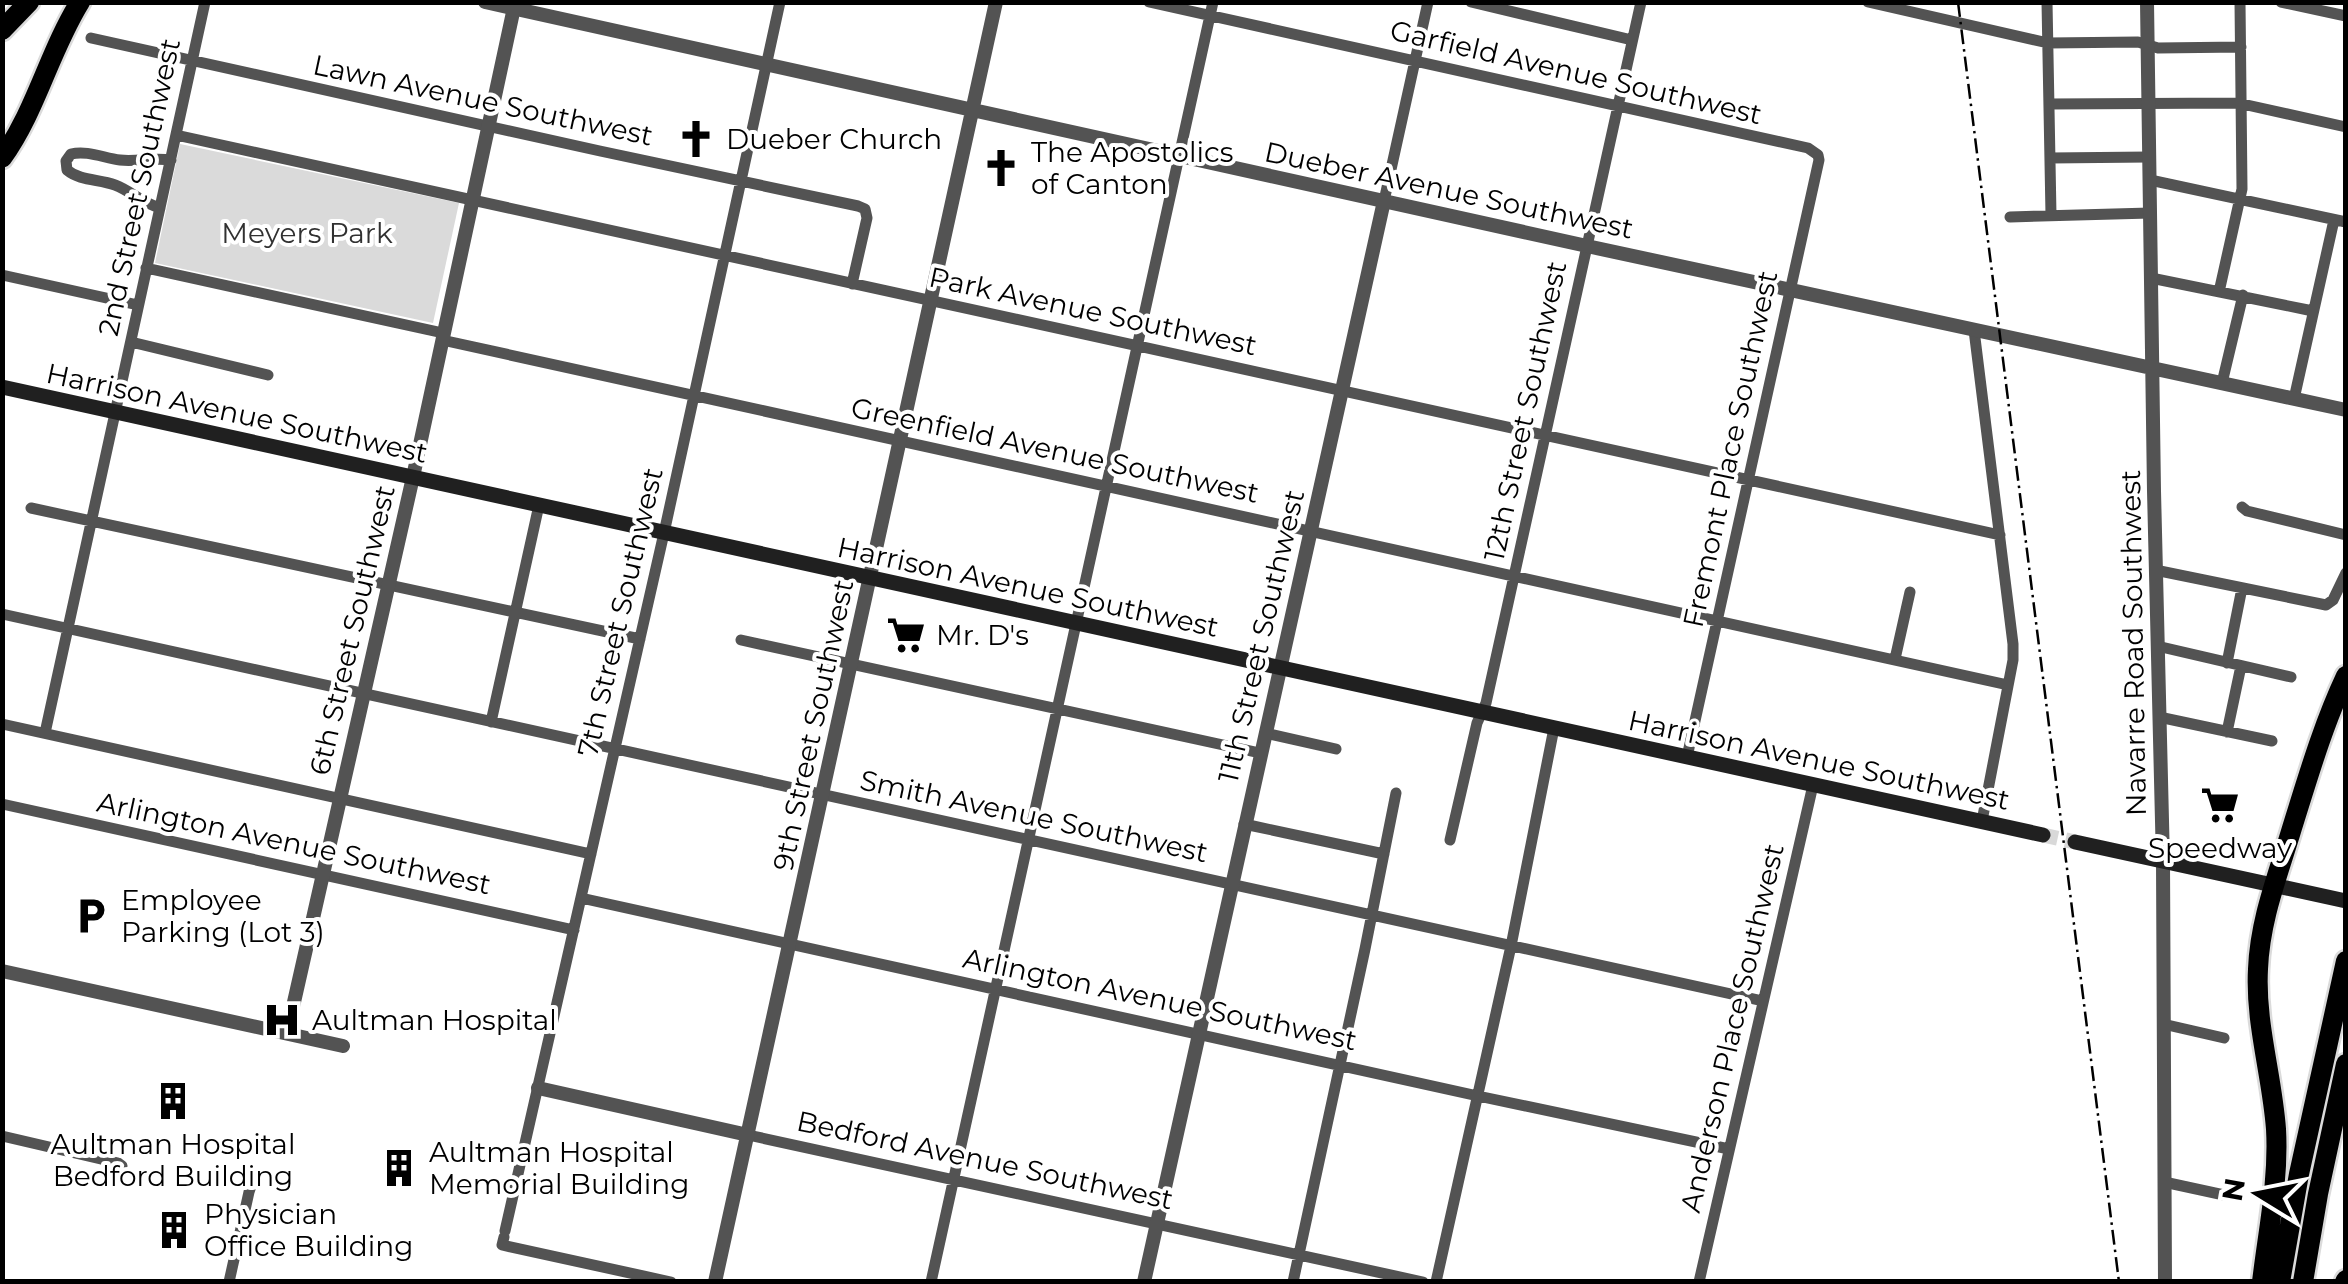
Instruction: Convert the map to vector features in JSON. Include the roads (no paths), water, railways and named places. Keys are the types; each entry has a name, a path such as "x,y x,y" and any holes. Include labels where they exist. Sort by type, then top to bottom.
{"highway":[{"path":"2,30 29,2"},
{"path":"2,158 22,126 52,54 80,2"},
{"path":"2262,1282 2277,1141 2258,996 2262,928 2330,711 2346,676"},
{"path":"2280,1282 2299,1174 2346,961"},
{"path":"2302,1282 2346,1064"}],"main road":[{"name":"Harrison Avenue Southwest","path":"2,387 2043,835"},
{"path":"2075,842 2346,901"}],"street":[{"name":"2nd Street Southwest","path":"45,734 205,2"},
{"name":"Dueber Avenue Southwest","path":"484,2 2346,410"},
{"name":"7th Street Southwest","path":"671,1282 504,1238 780,2"},
{"name":"9th Street Southwest","path":"716,1282 996,2"},
{"name":"Garfield Avenue Southwest","path":"1149,2 1816,152"},
{"path":"932,1282 1213,2"},
{"name":"11th Street Southwest","path":"1144,1282 1428,2"},
{"path":"1471,2 1632,40"},
{"name":"12th Street Southwest","path":"1450,840 1477,722 1486,703 1641,2"},
{"path":"1868,2 2048,44 2138,42 2158,48 2240,47"},
{"path":"2047,2 2051,216"},
{"name":"Navarre Road Southwest","path":"2147,2 2163,862 2166,1282"},
{"path":"2219,292 2242,189 2240,2"},
{"path":"2282,2 2346,16"},
{"name":"6th Street Southwest","path":"287,1033 413,477 514,6"},
{"name":"Lawn Avenue Southwest","path":"91,38 865,209 867,218 852,284"},
{"path":"2049,104 2243,104 2346,127"},
{"name":"Park Avenue Southwest","path":"176,135 2000,535"},
{"path":"160,208 112,184 74,176 67,170 66,162 71,154 79,152 122,160 171,160"},
{"name":"Fremont Place Southwest","path":"1687,757 1819,160 1816,152"},
{"path":"2050,158 2150,157"},
{"path":"2150,180 2340,221 2313,311 2294,399"},
{"path":"2010,217 2150,213"},
{"name":"Greenfield Avenue Southwest","path":"146,268 694,396 2008,684"},
{"path":"2,275 138,305"},
{"path":"2152,278 2313,311"},
{"path":"2222,383 2242,295"},
{"path":"1974,330 2013,660 1982,821"},
{"path":"130,342 268,375"},
{"path":"490,722 538,505"},
{"path":"2242,507 2346,535"},
{"path":"32,508 640,639"},
{"path":"2156,570 2326,606 2346,573"},
{"path":"2226,662 2242,588"},
{"path":"1895,660 1910,592"},
{"name":"Smith Avenue Southwest","path":"2,614 1762,1002"},
{"path":"742,640 1260,754"},
{"path":"2157,646 2290,677"},
{"path":"2226,732 2242,666"},
{"path":"2158,717 2272,742"},
{"path":"2,724 591,854"},
{"path":"1436,1282 1511,946 1554,728"},
{"path":"1265,733 1336,749"},
{"name":"Anderson Place Southwest","path":"1699,1282 1813,785"},
{"path":"1292,1282 1396,793"},
{"name":"Arlington Avenue Southwest","path":"2,804 574,930"},
{"path":"1244,824 1384,854"},
{"name":"Arlington Avenue Southwest","path":"581,898 1729,1149"},
{"path":"2,970 344,1046"},
{"path":"2164,1024 2224,1038"},
{"name":"Bedford Avenue Southwest","path":"538,1088 1422,1282"},
{"path":"2,1136 122,1166"},
{"path":"229,1282 257,1168"},
{"path":"2164,1182 2224,1195"}],"tunnel":[{"path":"2043,835 2075,842"}],"railway":[{"path":"1958,2 2119,1282"}],"place":[{"name":"Dueber Church","path":"696,139"},
{"name":"The Apostolics of Canton","path":"1001,168"},
{"name":"Mr. D's","path":"906,635"},
{"name":"Speedway","path":"2220,805"},
{"name":"Employee Parking (Lot 3)","path":"91,916"},
{"name":"Aultman Hospital","path":"282,1020"},
{"name":"Aultman Hospital Bedford Building","path":"173,1101"},
{"name":"Aultman Hospital Memorial Building","path":"399,1168"},
{"name":"Physician Office Building","path":"174,1230"}],"park label":[{"name":"Meyers Park","path":"307,233"}]}
